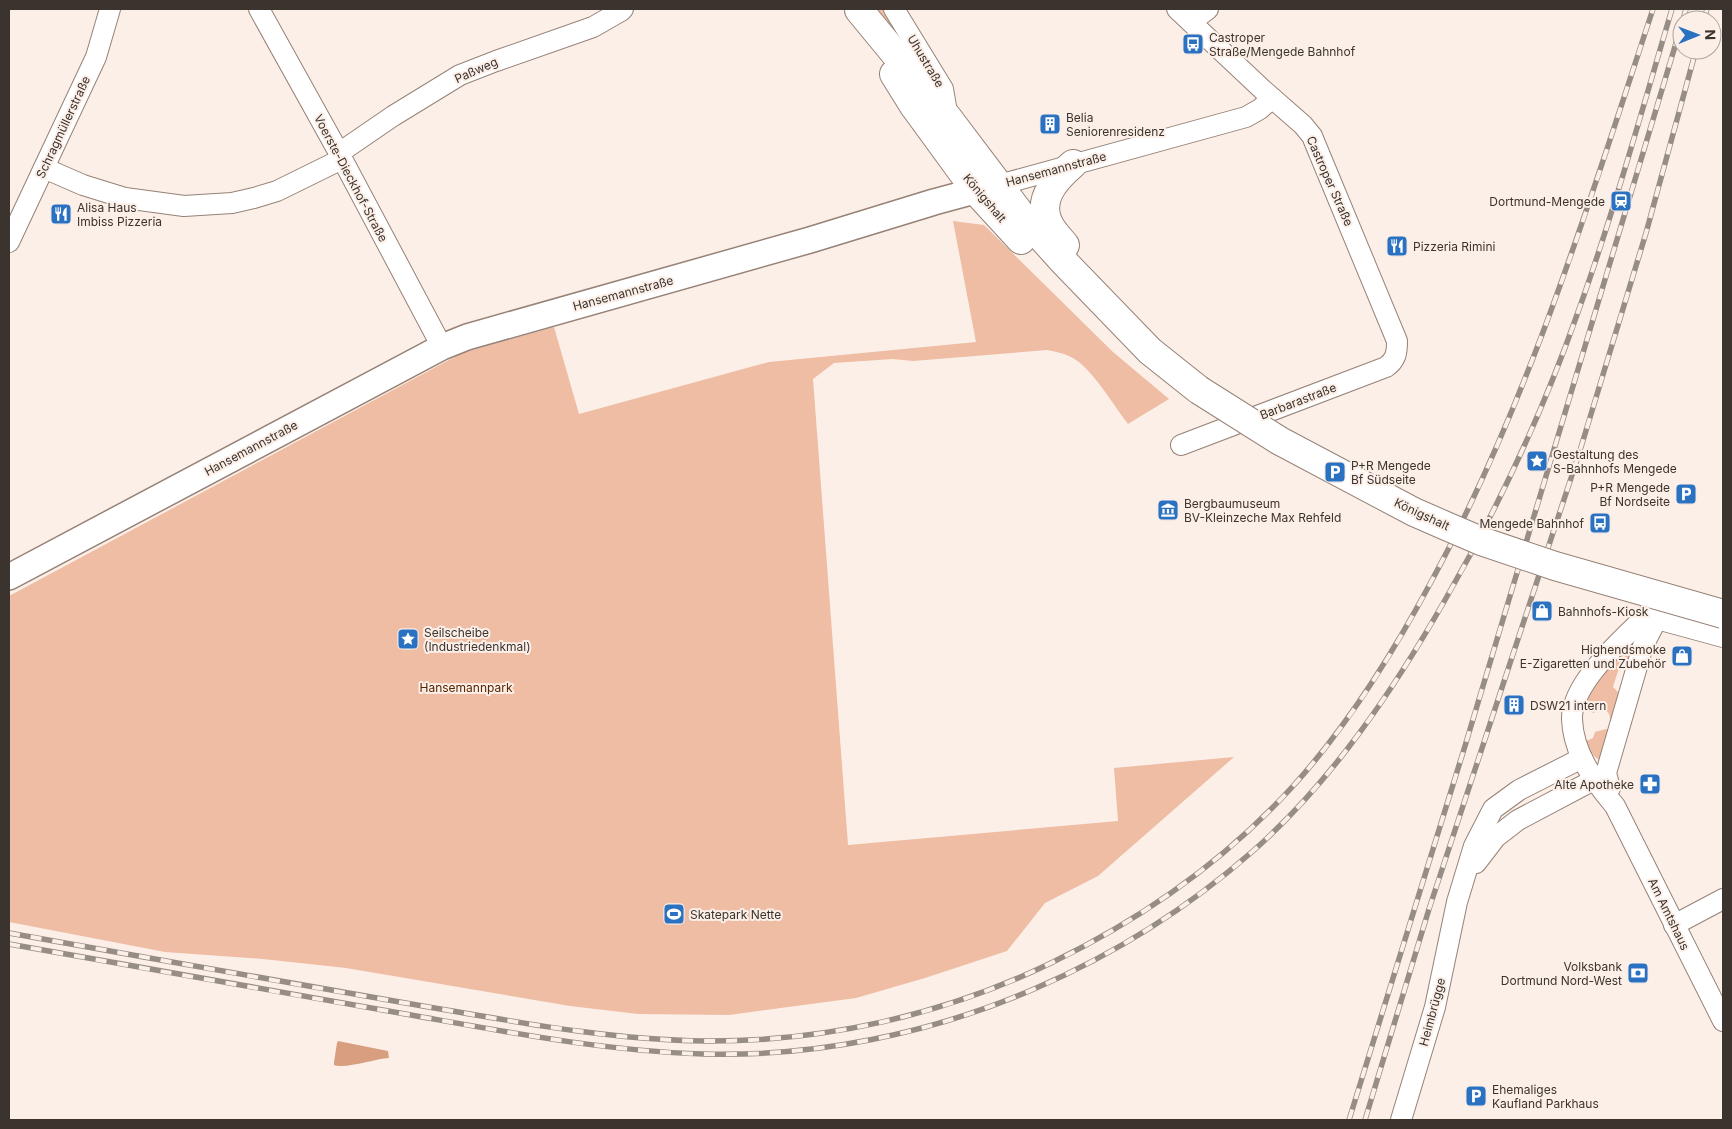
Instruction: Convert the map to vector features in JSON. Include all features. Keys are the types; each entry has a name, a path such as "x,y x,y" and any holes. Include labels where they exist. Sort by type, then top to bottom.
{"main road":[{"name":"Königshalt","path":"859,9 948,118 988,188"},
{"name":"Königshalt","path":"859,9 882,55 914,106 988,188 1019,212 1062,260 1150,351 1199,390 1288,445 1396,503 1481,541 1555,566 1723,614"},
{"path":"1073,164 1054,182 1046,205 1046,217 1051,228 1111,298 1150,351"}],"street":[{"name":"Schragmüllerstraße","path":"9,242 96,57 110,9"},
{"name":"Voerste-Dieckhof-Straße","path":"259,9 442,347"},
{"name":"Paßweg","path":"44,168 83,185 124,198 184,206 232,203 254,198 277,191 340,156 393,116 460,75 592,27 623,9"},
{"name":"Uhustraße","path":"894,9 943,89 948,118"},
{"path":"1184,15 1208,9"},
{"name":"Castroper Straße","path":"1184,15 1303,125 1312,136 1397,341"},
{"name":"Hansemannstraße","path":"9,577 442,347 467,337 988,188 1246,117 1260,109 1272,98"},
{"name":"Barbarastraße","path":"1182,445 1386,367 1393,362 1397,352 1397,341"},
{"name":"Am Amtshaus","path":"1723,638 1657,619 1634,640 1600,661 1583,685 1576,700 1572,718 1575,738 1582,758 1600,777 1723,1021"},
{"name":"Am Amtshaus","path":"1600,777 1634,640"},
{"name":"Heimbrügge","path":"1401,1120 1435,1007 1457,902 1474,846 1493,809 1519,790 1582,758"},
{"name":"Heimbrügge","path":"1457,902 1476,864 1496,837 1518,820 1600,777"},
{"path":"1674,924 1723,899"}],"green space":[{"path":"876,9 887,9 908,43 900,42"},
{"name":"Hansemannpark","path":"953,221 984,225 1113,352 1169,399 1128,424 1083,365 1070,356 1047,350 913,361 893,359 834,363 813,379 848,845 1118,821 1114,768 1234,757 1098,876 1045,903 1007,951 856,998 729,1015 638,1014 570,1006 346,968 263,959 165,952 9,922 9,596 462,353 554,327 579,414 769,362 976,342"},
{"path":"1627,644 1634,647 1631,662 1623,655 1613,687 1622,696 1615,720 1610,719 1607,711 1599,709 1594,713 1581,708 1584,697"},
{"path":"1606,729 1613,731 1601,760 1593,755 1586,741 1593,738 1595,732"}],"shaded area":[{"path":"338,1041 388,1051 389,1058 346,1066 334,1065"}],"railway":[{"path":"9,933 524,1023 632,1037 705,1041 794,1037 883,1022 969,997 1051,963 1085,946 1181,886 1211,863 1268,812 1294,785 1333,738 1401,636 1466,513 1498,443 1527,372 1580,228 1653,9"},
{"path":"9,944 519,1034 592,1045 703,1054 745,1054 830,1047 872,1040 913,1030 995,1005 1063,976 1121,945 1149,929 1202,892 1253,851 1282,824 1335,765 1382,701 1425,634 1501,495 1550,386 1604,237 1672,9"},
{"path":"1349,1120 1465,746 1672,56"},
{"path":"1365,1120 1429,909 1578,457 1646,233 1693,60"}],"place":[{"name":"Castroper Straße/Mengede Bahnhof","path":"1193,44"},
{"name":"Belia Seniorenresidenz","path":"1050,124"},
{"name":"Dortmund-Mengede","path":"1621,201"},
{"name":"Alisa Haus Imbiss Pizzeria","path":"61,214"},
{"name":"Pizzeria Rimini","path":"1397,246"},
{"name":"Gestaltung des S-Bahnhofs Mengede","path":"1537,461"},
{"name":"P+R Mengede Bf Südseite","path":"1335,472"},
{"name":"P+R Mengede Bf Nordseite","path":"1686,494"},
{"name":"Bergbaumuseum BV-Kleinzeche Max Rehfeld","path":"1168,510"},
{"name":"Mengede Bahnhof","path":"1600,523"},
{"name":"Bahnhofs-Kiosk","path":"1542,611"},
{"name":"Seilscheibe (Industriedenkmal)","path":"408,639"},
{"name":"Highendsmoke E-Zigaretten und Zubehör","path":"1682,656"},
{"name":"DSW21 intern","path":"1514,705"},
{"name":"Alte Apotheke","path":"1650,784"},
{"name":"Skatepark Nette","path":"674,914"},
{"name":"Volksbank Dortmund Nord-West","path":"1638,973"},
{"name":"Ehemaliges Kaufland Parkhaus","path":"1476,1096"}]}
